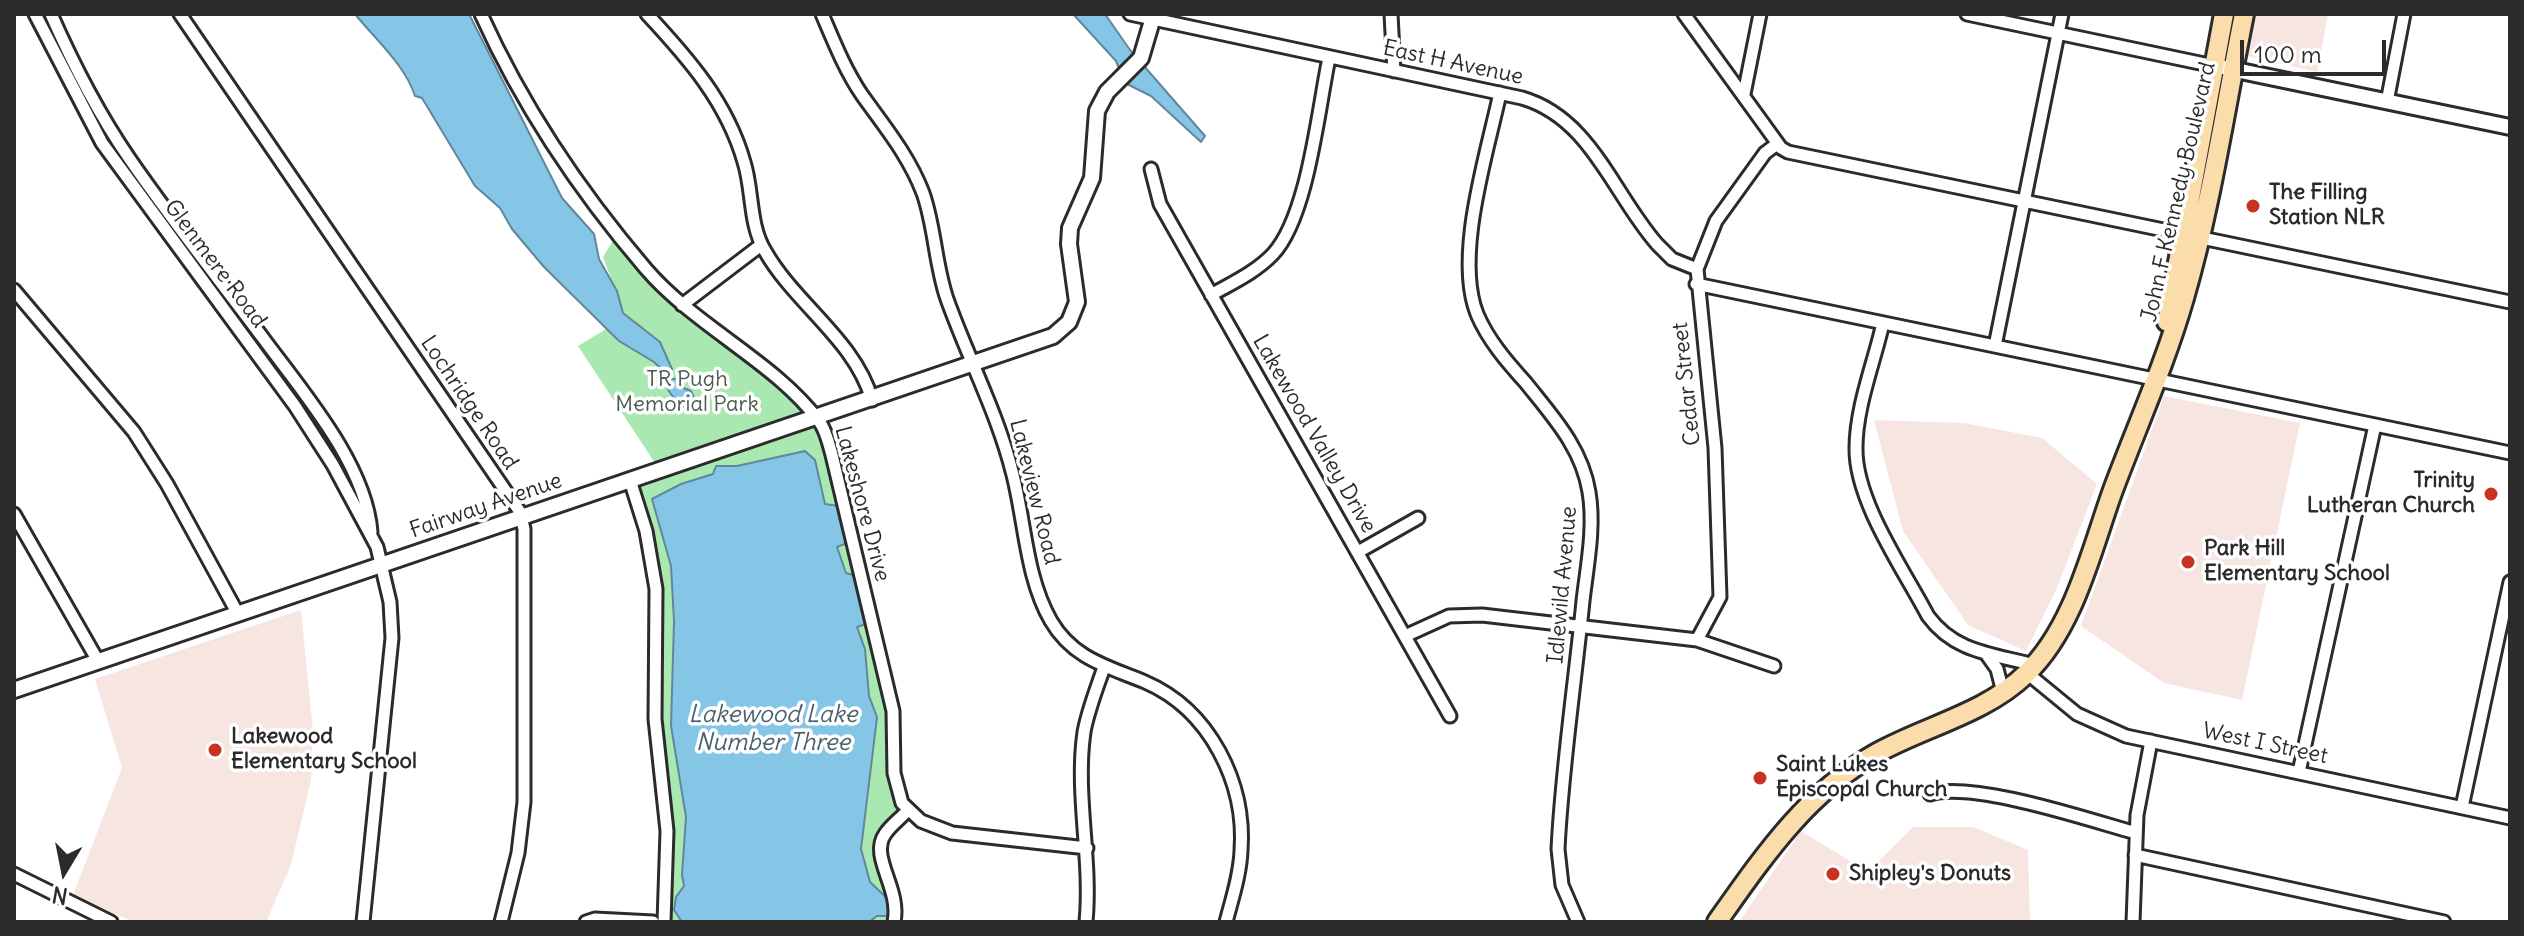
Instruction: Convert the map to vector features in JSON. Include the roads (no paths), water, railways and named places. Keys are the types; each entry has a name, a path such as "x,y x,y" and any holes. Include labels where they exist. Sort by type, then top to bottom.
{"main road":[{"name":"John F Kennedy Boulevard","path":"1717,922 1785,829 1820,793 1878,753 2003,692 2031,669 2065,618 2157,380 2184,298 2190,236 2224,14"},
{"name":"John F Kennedy Boulevard","path":"2190,236 2244,14"}],"street":[{"name":"Glenmere Road","path":"35,14 102,143 295,406 371,532 382,566 392,638 363,922"},
{"name":"Glenmere Road","path":"51,14 90,96 129,158 331,433 361,493 370,517 371,532"},
{"name":"Lochridge Road","path":"180,14 522,517"},
{"name":"Lakeshore Drive","path":"481,14 507,68 545,130 647,270 682,305 792,392 824,430 893,711 895,786 908,810"},
{"path":"647,14 703,78 732,127 744,162 761,245 773,264 859,367 872,400"},
{"name":"Lakeview Road","path":"822,14 847,70 917,178 930,219 945,292 1004,442 1038,589 1049,617 1076,650 1104,667 1167,694 1198,721 1222,756 1236,791 1242,835 1239,871 1226,922"},
{"name":"East H Avenue","path":"1130,14 1530,100 1570,122 1649,235 1672,259 1697,269"},
{"path":"1391,14 1394,71"},
{"path":"1684,14 1777,144 1788,152 2510,302"},
{"path":"1744,94 1760,14"},
{"path":"1967,14 2510,127"},
{"path":"1995,346 2062,14"},
{"path":"2387,102 2404,14"},
{"name":"Fairway Avenue","path":"14,690 1053,336 1074,314 1077,302 1069,257 1070,228 1092,178 1097,111 1107,92 1141,58 1153,18"},
{"path":"1211,295 1264,263 1289,231 1299,204 1329,58"},
{"name":"Idlewild Avenue","path":"1500,93 1472,230 1468,270 1470,289 1483,328 1559,423 1584,471 1591,517 1558,849 1562,885 1578,922"},
{"name":"Cedar Street","path":"1697,640 1717,608 1720,597 1715,448 1696,284 1697,269 1716,221 1765,153 1777,144"},
{"name":"Lakewood Valley Drive","path":"1151,169 1160,204 1450,716"},
{"path":"682,305 761,245"},
{"path":"1696,284 2510,453"},
{"path":"14,290 141,441 238,614"},
{"path":"1883,323 1857,432 1855,450 1860,481 1933,623 1952,641 2031,669"},
{"path":"2299,772 2375,425"},
{"path":"630,480 646,531 656,589 657,751 667,831 664,922"},
{"path":"14,514 98,661"},
{"path":"501,922 518,853 524,802 522,517"},
{"path":"1358,552 1418,518"},
{"path":"2462,807 2510,582"},
{"path":"1405,636 1436,620 1467,614 1697,640 1774,666"},
{"path":"1987,655 1997,669 2003,692"},
{"path":"1086,922 1084,734 1104,667"},
{"name":"West I Street","path":"2031,669 2086,719 2126,736 2510,818"},
{"path":"2133,922 2136,833 2151,741"},
{"path":"1930,794 1947,791 2007,800 2136,833"},
{"path":"894,922 897,903 880,848 883,836 908,810 921,821 952,833 1087,848"},
{"path":"2135,855 2444,922"},
{"path":"14,874 106,921"},
{"path":"586,922 595,919 653,922"}],"water":[{"path":"355,14 469,14 562,198 594,234 599,259 617,291 623,313 660,342 672,369 669,377 654,362 619,341 544,267 512,229 500,208 475,186 422,98 415,96 397,63"},
{"path":"1073,14 1105,14 1130,50 1205,136 1201,142 1151,96 1125,83 1116,61"},
{"path":"667,379 676,379 681,387 691,391 696,402 687,407 674,407 675,400 667,388"},
{"name":"Lakewood Lake Number Three","path":"805,451 815,460 825,504 839,506 847,543 837,547 846,573 857,576 866,624 857,627 865,649 869,696 877,717 861,849 870,882 891,902 889,916 877,916 869,922 682,922 674,910 676,897 684,886 686,817 671,726 674,621 671,566 652,499 681,484 713,474 716,466 737,466"}],"place":[{"name":"The Filling Station NLR","path":"2253,206"},
{"name":"Trinity Lutheran Church","path":"2491,494"},
{"name":"Park Hill Elementary School","path":"2188,562"},
{"name":"Lakewood Elementary School","path":"215,750"},
{"name":"Saint Lukes Episcopal Church","path":"1760,778"},
{"name":"Shipley's Donuts","path":"1833,874"}],"park label":[{"name":"TR Pugh Memorial Park","path":"687,392"}]}
